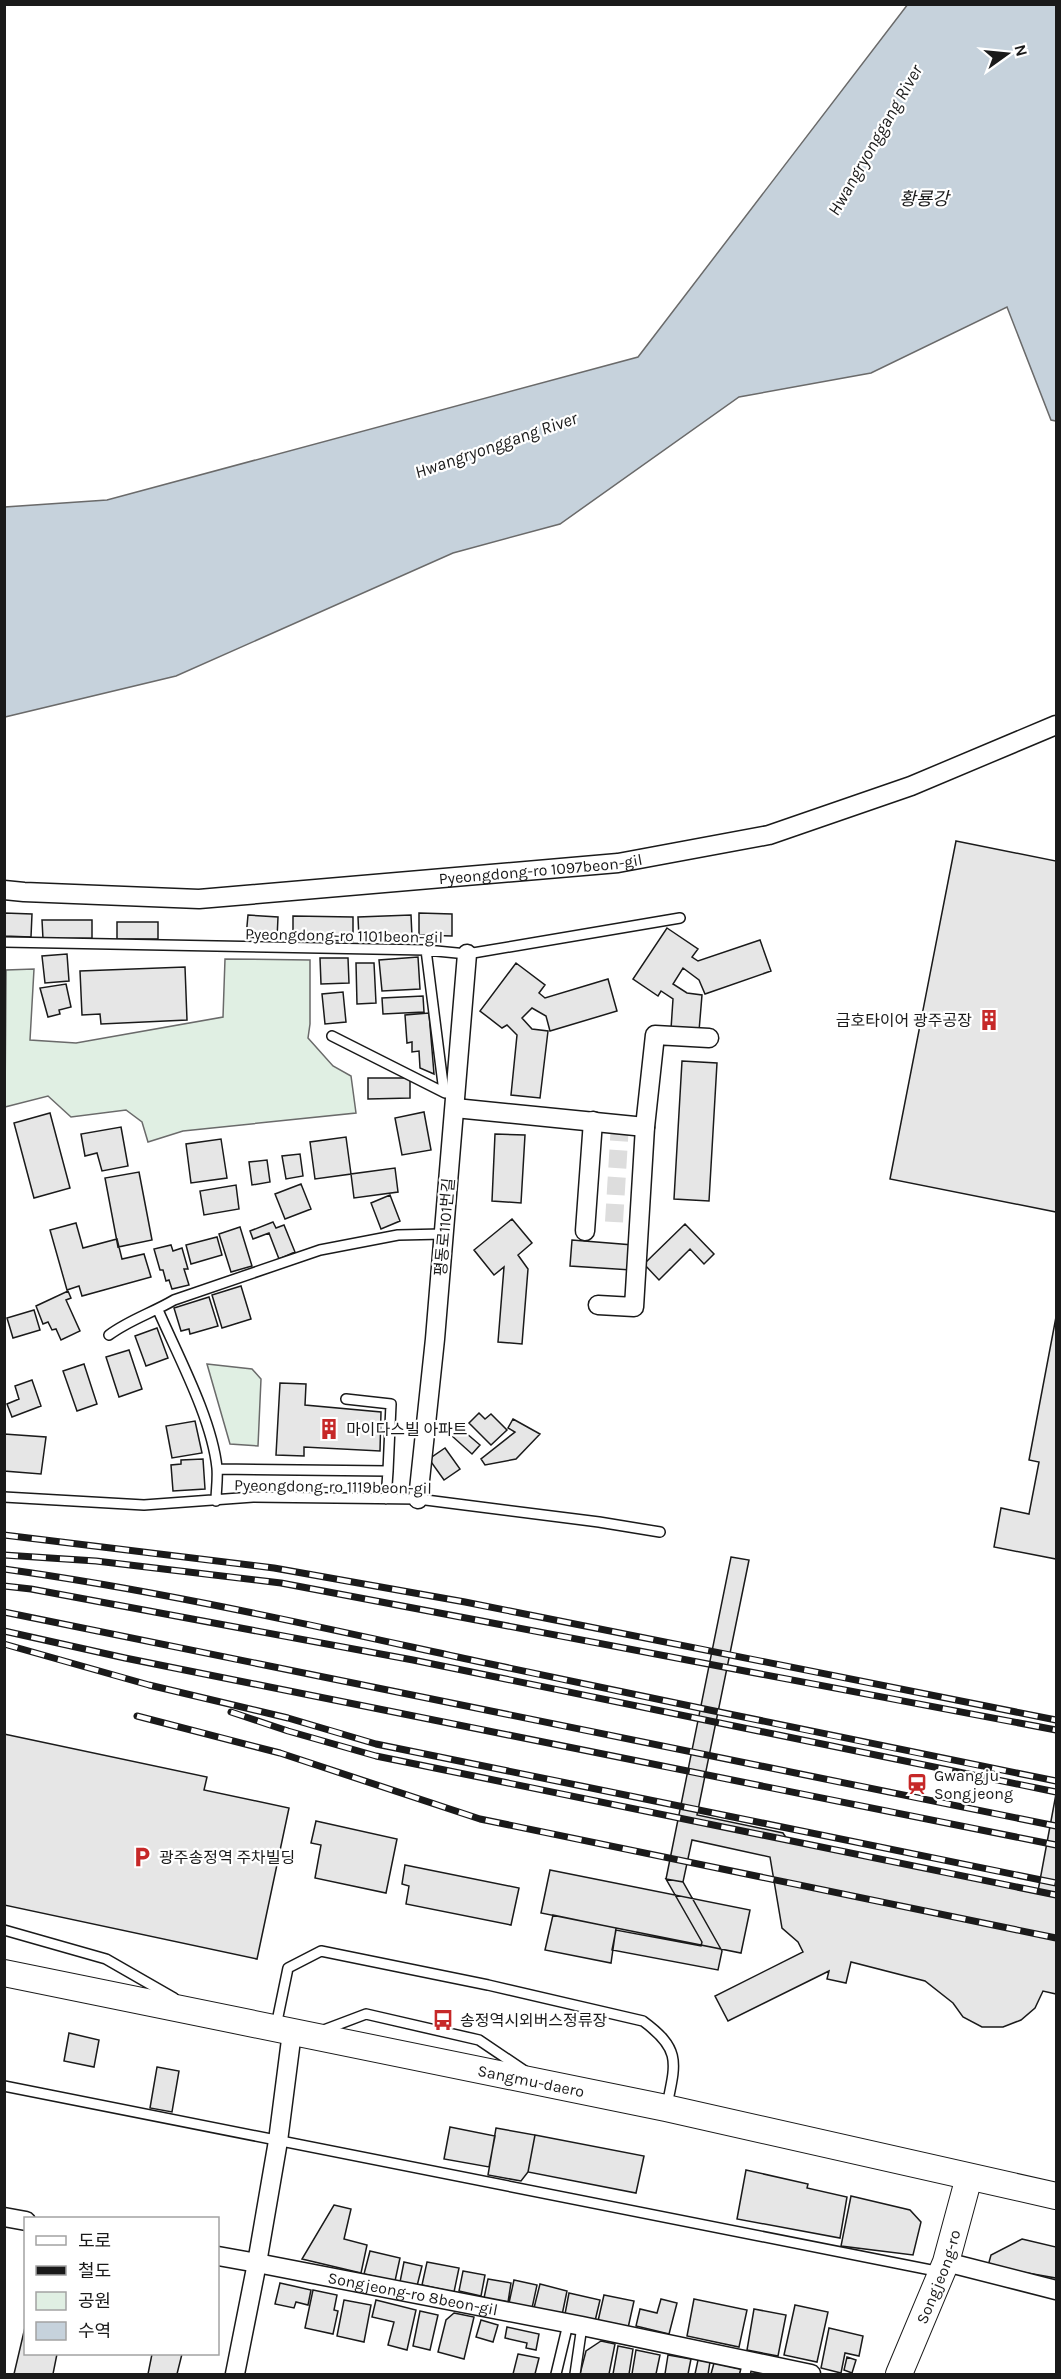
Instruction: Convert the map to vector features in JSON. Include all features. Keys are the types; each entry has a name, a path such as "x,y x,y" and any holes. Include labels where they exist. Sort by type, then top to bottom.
{"main road":[{"name":"Sangmu-daero","path":"4,1973 666,2108 1056,2196"},
{"name":"Songjeong-ro","path":"909,2370 944,2267 969,2177"}],"street":[{"name":"Pyeongdong-ro 1097beon-gil","path":"4,890 199,899 618,863 769,836 911,786 1056,725"},
{"name":"평동로1101번길","path":"418,1499 435,1339 451,1101 467,954"},
{"path":"598,1305 634,1307 645,1127 655,1035 710,1038"},
{"path":"451,1101 645,1127"},
{"path":"585,1231 593,1121"},
{"path":"235,2374 278,2141 292,2032"},
{"path":"4,2217 24,2221"},
{"name":"Songjeong-ro 8beon-gil","path":"219,2256 575,2325 746,2368 811,2374"},
{"path":"944,2267 1056,2290"}],"lane":[{"name":"Pyeongdong-ro 1101beon-gil","path":"4,942 426,950 467,954 680,918"},
{"path":"426,950 451,1101"},
{"path":"332,1036 451,1101"},
{"path":"109,1335 123,1324 158,1310 174,1300 320,1250 398,1235 443,1234"},
{"path":"158,1310 210,1436 217,1469 216,1501"},
{"path":"346,1399 391,1404 386,1499"},
{"path":"217,1469 388,1471"},
{"name":"Pyeongdong-ro 1119beon-gil","path":"4,1497 144,1505 253,1497 418,1499 599,1521 660,1532"},
{"path":"4,1930 106,1959 200,2013"},
{"path":"292,2032 288,1968 321,1951 344,1955 643,2021 670,2045 674,2072 666,2108"},
{"path":"4,2086 278,2141 944,2267"},
{"path":"556,2374 575,2325"},
{"path":"574,2374 575,2325"}],"green space":[{"path":"225,959 310,960 308,1038 333,1066 351,1076 356,1113 183,1131 148,1142 142,1122 126,1110 71,1117 48,1096 5,1107 6,970 34,969 30,1040 76,1043 223,1017"},
{"path":"207,1364 252,1369 261,1379 258,1446 230,1444"}],"water":[{"name":"황룡강","path":"908,4 1056,5 1056,421 1051,420 1007,307 871,373 739,397 560,524 453,553 176,676 5,717 5,507 107,500 638,357"}],"building":[{"name":"금호타이어 광주공장","path":"956,841 1056,861 1056,1212 890,1179"},
{"path":"4,913 32,914 31,937 4,936"},
{"path":"419,913 452,914 452,936 419,935"},
{"path":"248,915 278,917 277,939 246,937"},
{"path":"411,915 412,937 359,939 358,917"},
{"path":"293,916 353,917 353,941 293,940"},
{"path":"42,920 92,920 92,938 43,939"},
{"path":"117,922 158,922 158,939 117,939"},
{"path":"667,928 698,949 692,957 698,961 760,940 771,971 705,994 699,980 683,968 673,984 687,993 702,995 699,1031 671,1029 673,999 661,991 658,996 633,979"},
{"path":"67,954 69,981 45,983 42,956"},
{"path":"418,957 420,989 382,991 379,960"},
{"path":"320,958 348,958 349,983 321,984"},
{"path":"356,963 374,963 376,1003 357,1004"},
{"path":"516,963 545,985 539,993 545,998 608,979 617,1011 550,1031 546,1016 532,1008 522,1018 532,1029 548,1031 540,1098 511,1095 517,1035 507,1025 502,1028 480,1011"},
{"path":"185,967 187,1020 101,1024 100,1014 82,1015 80,971"},
{"path":"66,984 71,1007 59,1010 60,1014 48,1017 40,988"},
{"path":"343,992 346,1022 325,1024 322,994"},
{"path":"423,996 424,1012 383,1014 382,998"},
{"path":"429,1013 434,1074 420,1068 419,1051 412,1052 412,1042 407,1043 405,1015"},
{"path":"682,1061 717,1063 709,1201 674,1199"},
{"path":"368,1078 410,1078 410,1098 368,1099"},
{"path":"424,1112 431,1150 402,1155 395,1118"},
{"path":"50,1113 70,1188 34,1198 14,1123"},
{"path":"121,1127 128,1166 102,1171 97,1153 85,1156 81,1134"},
{"path":"495,1134 525,1135 521,1203 492,1201"},
{"path":"346,1137 351,1174 315,1179 310,1142"},
{"path":"221,1139 227,1178 191,1183 186,1144"},
{"path":"300,1154 303,1176 286,1179 282,1156"},
{"path":"267,1160 270,1182 252,1185 249,1162"},
{"path":"395,1168 398,1192 354,1198 351,1174"},
{"path":"139,1172 152,1240 118,1247 105,1178"},
{"path":"301,1184 311,1209 285,1219 275,1194"},
{"path":"236,1185 239,1209 204,1215 200,1191"},
{"path":"390,1195 400,1221 381,1229 371,1203"},
{"path":"512,1219 532,1243 518,1255 528,1269 522,1344 498,1342 504,1267 494,1275 474,1250"},
{"path":"273,1222 276,1228 284,1225 295,1252 279,1259 269,1233 253,1239 250,1231"},
{"path":"76,1223 83,1248 117,1239 122,1259 144,1254 151,1277 82,1296 79,1286 67,1290 50,1230"},
{"path":"685,1224 714,1254 704,1264 690,1249 659,1280 644,1264"},
{"path":"240,1227 252,1266 231,1272 219,1234"},
{"path":"217,1237 222,1255 191,1264 186,1245"},
{"path":"572,1240 633,1245 631,1270 570,1266"},
{"path":"171,1245 173,1251 182,1248 188,1269 184,1269 189,1285 172,1289 169,1280 166,1281 163,1270 160,1270 154,1249"},
{"path":"241,1286 251,1319 222,1328 212,1295"},
{"path":"68,1291 71,1298 66,1300 80,1331 61,1340 56,1329 52,1330 48,1322 43,1324 36,1306"},
{"path":"209,1297 218,1326 190,1334 189,1329 181,1331 174,1308"},
{"path":"34,1310 40,1330 13,1338 7,1318"},
{"path":"1056,1317 1056,1559 994,1547 1001,1508 1029,1514 1039,1462 1029,1460"},
{"path":"157,1328 168,1358 146,1366 135,1336"},
{"path":"129,1350 142,1389 119,1397 106,1357"},
{"path":"84,1364 97,1404 77,1411 63,1371"},
{"path":"32,1380 41,1406 12,1417 7,1404 19,1399 15,1386"},
{"name":"마이다스빌 아파트","path":"280,1383 306,1384 305,1405 381,1412 380,1451 304,1447 304,1456 276,1455"},
{"path":"479,1413 485,1419 491,1414 507,1430 491,1445 469,1423"},
{"path":"513,1419 540,1434 516,1459 485,1465 481,1459 515,1432 508,1428"},
{"path":"195,1421 202,1453 172,1458 166,1426"},
{"path":"459,1427 480,1445 472,1454 452,1436"},
{"path":"4,1434 46,1437 41,1474 4,1471"},
{"path":"445,1448 460,1469 444,1480 429,1459"},
{"path":"203,1459 205,1489 173,1491 171,1465 181,1464 181,1460"},
{"path":"731,1557 749,1560 697,1815 783,1833 787,1839 1056,1896 1056,1994 1043,1991 1035,2008 1021,2020 1003,2027 982,2027 963,2017 953,2003 925,1981 851,1962 846,1983 827,1979 829,1971 728,2021 715,1996 803,1952 798,1942 782,1928 770,1857 692,1840 683,1882 666,1879"},
{"name":"광주송정역 주차빌딩","path":"4,1734 207,1777 204,1790 289,1808 257,1959 4,1905"},
{"path":"1056,1794 1056,1895 1038,1891"},
{"path":"316,1821 397,1839 386,1893 315,1878 321,1845 311,1843"},
{"path":"405,1865 519,1888 511,1925 406,1904 409,1886 402,1884"},
{"path":"550,1870 750,1910 741,1953 541,1913"},
{"path":"666,1879 683,1882 722,1951 718,1970 612,1950 616,1930 701,1946 702,1942"},
{"path":"553,1915 616,1928 611,1963 545,1950"},
{"path":"69,2033 99,2040 94,2067 64,2061"},
{"path":"157,2067 179,2071 172,2112 150,2108"},
{"path":"450,2127 495,2136 489,2167 444,2159"},
{"path":"496,2128 535,2135 528,2172 521,2181 488,2175"},
{"path":"535,2135 644,2156 636,2193 528,2172"},
{"path":"746,2170 808,2184 807,2188 847,2197 840,2238 737,2219"},
{"path":"851,2196 910,2210 921,2222 913,2255 841,2246"},
{"path":"334,2205 351,2209 344,2239 367,2245 361,2273 302,2259"},
{"path":"1022,2239 1056,2247 1056,2278 988,2266 991,2255"},
{"path":"370,2251 400,2258 395,2281 364,2274"},
{"path":"404,2262 422,2266 417,2286 400,2282"},
{"path":"427,2262 459,2268 454,2292 422,2285"},
{"path":"463,2271 485,2275 481,2296 459,2291"},
{"path":"488,2279 511,2283 508,2302 484,2298"},
{"path":"514,2280 537,2285 532,2308 509,2303"},
{"path":"280,2283 311,2290 308,2305 296,2302 294,2308 275,2304"},
{"path":"540,2284 567,2291 562,2315 534,2308"},
{"path":"313,2290 337,2295 334,2310 338,2311 333,2334 305,2328"},
{"path":"569,2293 600,2300 595,2321 565,2314"},
{"path":"604,2295 634,2301 628,2328 598,2321"},
{"path":"661,2299 677,2303 669,2334 636,2326 640,2309 657,2313"},
{"path":"694,2299 747,2310 739,2347 687,2336"},
{"path":"344,2300 371,2305 364,2342 337,2336"},
{"path":"376,2300 416,2310 407,2350 388,2345 394,2322 372,2317"},
{"path":"795,2305 828,2312 817,2362 784,2355"},
{"path":"754,2309 786,2315 778,2356 747,2350"},
{"path":"420,2311 438,2315 430,2350 413,2346"},
{"path":"454,2313 474,2317 464,2359 438,2352 446,2320"},
{"path":"481,2320 498,2325 493,2342 476,2337"},
{"path":"507,2327 539,2334 536,2350 526,2348 527,2343 505,2338"},
{"path":"829,2328 863,2336 859,2356 845,2353 841,2373 821,2368"},
{"path":"24,2332 24,2355 57,2355 53,2374 14,2374"},
{"path":"601,2341 615,2344 609,2374 580,2374 586,2351"},
{"path":"618,2346 633,2349 629,2374 613,2374"},
{"path":"636,2350 660,2355 656,2374 632,2374"},
{"path":"518,2354 539,2358 535,2374 513,2374"},
{"path":"152,2355 182,2355 177,2374 148,2374"},
{"path":"668,2355 691,2359 688,2374 665,2374"},
{"path":"847,2357 856,2360 852,2373 844,2370"},
{"path":"698,2360 710,2362 708,2374 695,2374"},
{"path":"714,2363 741,2369 740,2374 711,2374"},
{"path":"748,2370 768,2374 747,2374"}],"tunnel":[{"path":"614,1222 620,1124"}],"railway":[{"path":"4,1535 274,1568 465,1602 1056,1720"},
{"path":"4,1555 96,1561 281,1583 1056,1730"},
{"path":"4,1569 241,1610 621,1692 1056,1781"},
{"path":"4,1586 31,1589 413,1660 1056,1792"},
{"path":"4,1612 1056,1826"},
{"path":"4,1631 125,1658 1056,1845"},
{"path":"4,1644 149,1685 288,1718 376,1744 1056,1883"},
{"path":"231,1712 376,1756 1056,1895"},
{"path":"137,1716 280,1753 480,1819 1056,1938"}],"place":[{"name":"금호타이어 광주공장","path":"989,1020"},
{"name":"마이다스빌 아파트","path":"329,1429"},
{"name":"Gwangju Songjeong","path":"917,1784"},
{"name":"광주송정역 주차빌딩","path":"142,1857"},
{"name":"송정역시외버스정류장","path":"443,2020"}],"water label":[{"name":"Hwangryonggang River","path":"875,140"},
{"name":"Hwangryonggang River","path":"496,445"}]}
